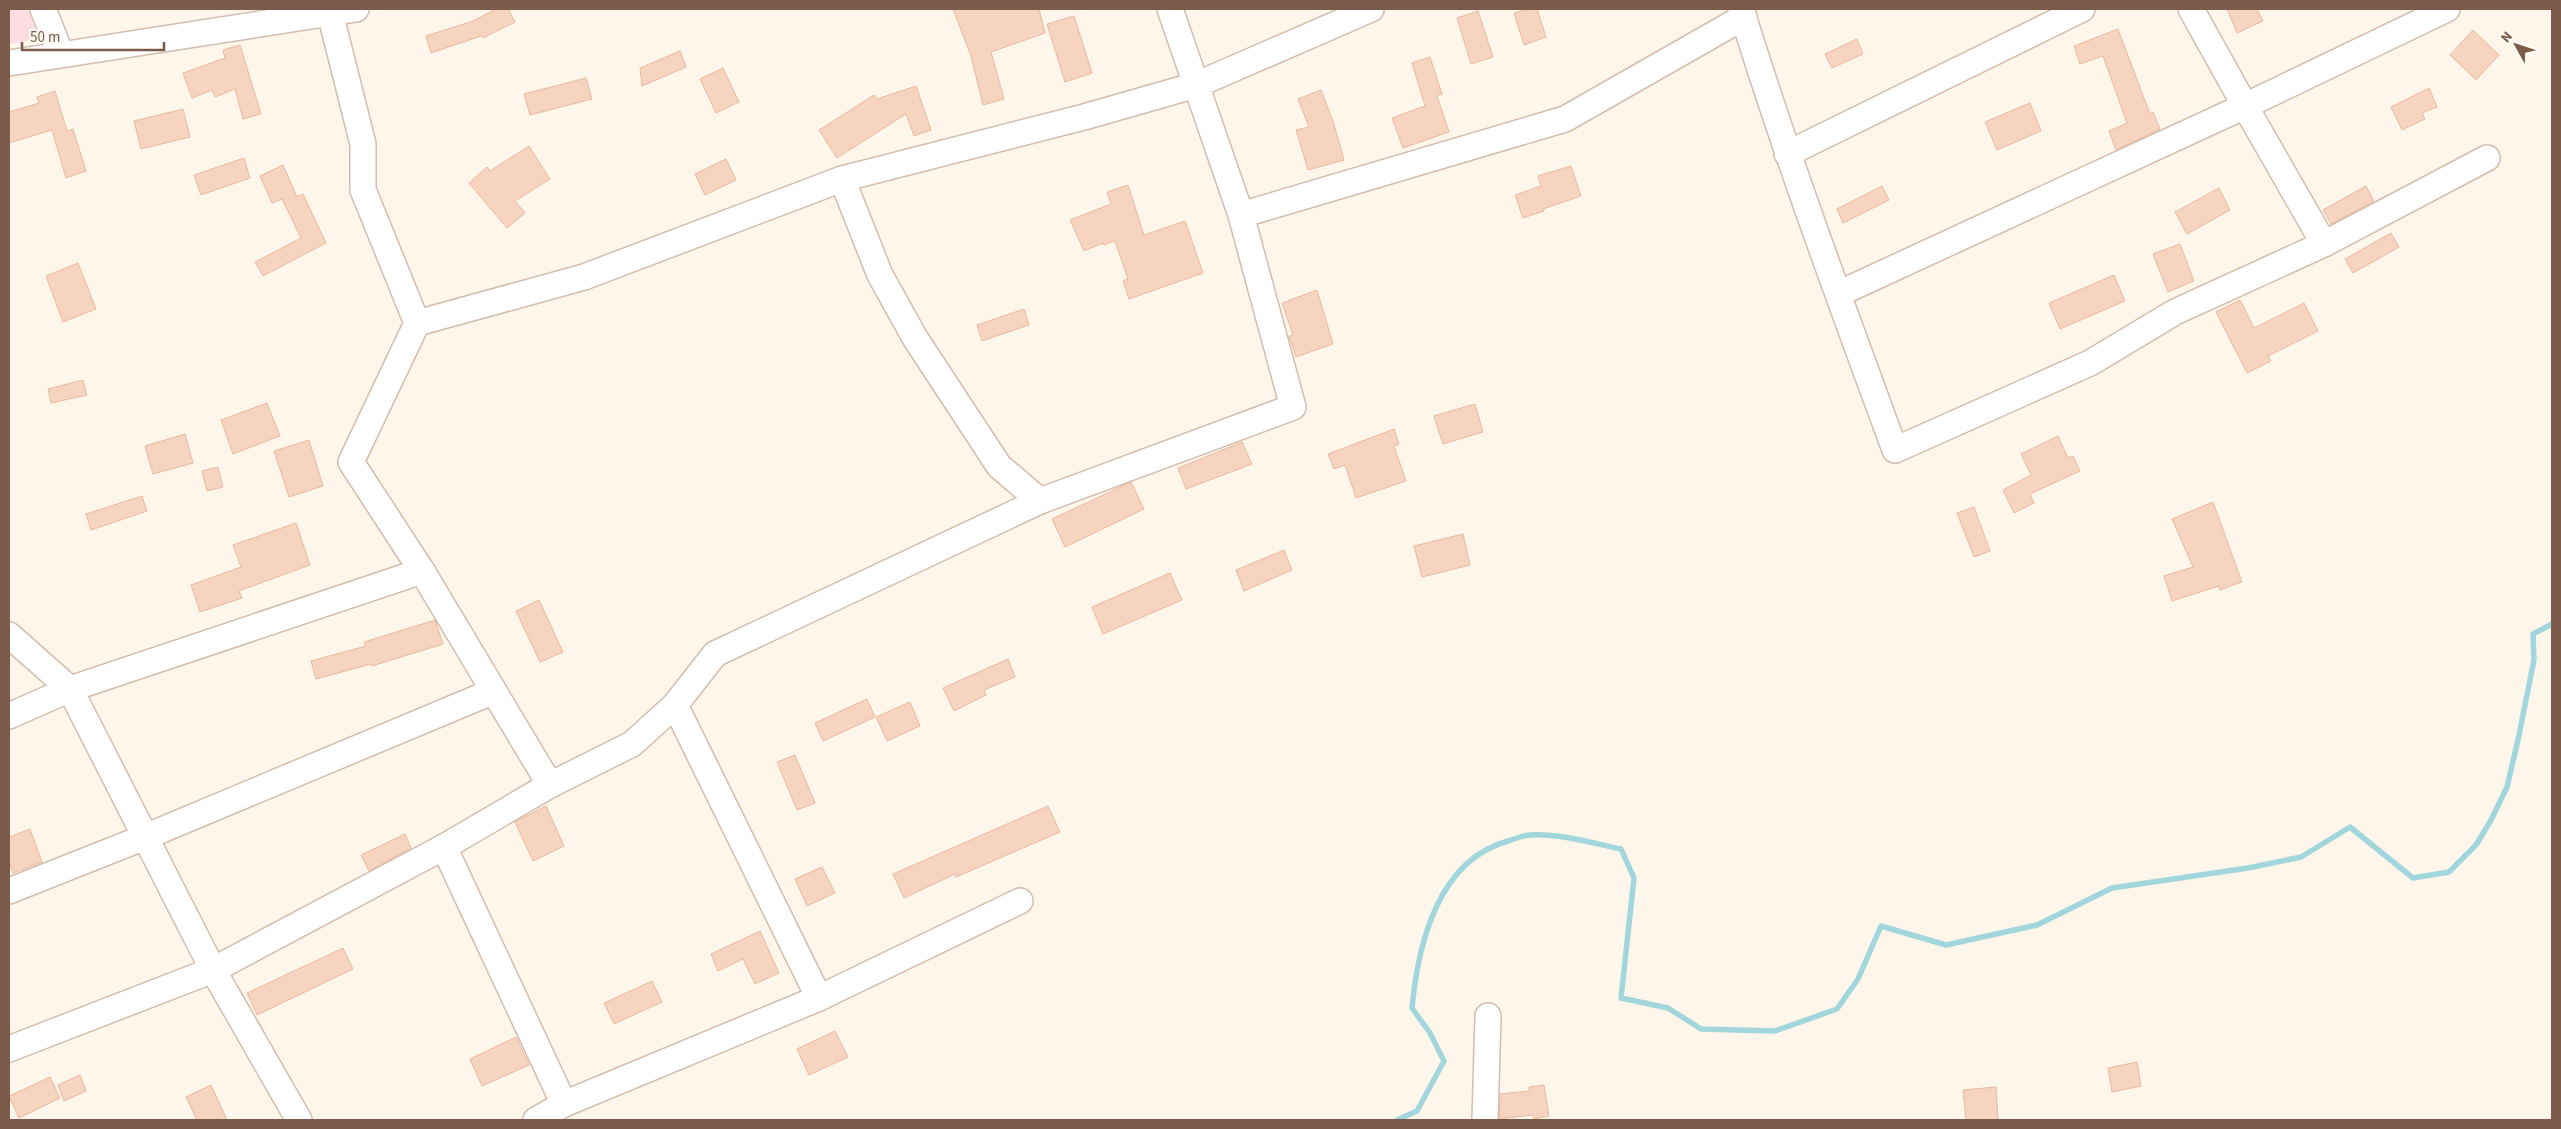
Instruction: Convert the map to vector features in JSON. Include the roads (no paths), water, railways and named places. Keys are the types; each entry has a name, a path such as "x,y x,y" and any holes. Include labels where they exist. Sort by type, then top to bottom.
{"street":[{"path":"43,9 61,54"},
{"path":"9,63 330,11 356,9"},
{"path":"9,1049 213,970 444,847 550,785 632,744 675,705 715,654 1040,500 1293,407 1241,215 1170,9"},
{"path":"418,323 584,277 842,179 1084,117 1196,85 1371,9"},
{"path":"1787,154 2082,9"},
{"path":"2191,9 2324,244"},
{"path":"1838,294 2246,106 2447,9"},
{"path":"330,11 363,144 363,190 418,323 351,462 422,571 550,785"},
{"path":"1241,215 1566,119 1743,13 1787,154 1895,450 2090,363 2175,312 2324,244 2487,158"},
{"path":"842,179 880,275 915,338 1000,466 1040,500"},
{"path":"9,716 70,689 422,571"},
{"path":"9,635 70,689 213,970 299,1120"},
{"path":"9,891 145,837 494,691"},
{"path":"675,705 819,998"},
{"path":"444,847 564,1104"},
{"path":"536,1120 564,1104 819,998 1020,901"},
{"path":"1485,1120 1488,1016"}],"waterway":[{"path":"1397,1120 1417,1111 1444,1061 1430,1033 1412,1008 1415,983 1427,932 1436,908 1448,885 1464,866 1484,851 1527,835 1576,839 1621,849 1634,878 1621,998 1668,1008 1701,1029 1775,1031 1837,1009 1858,979 1881,926 1946,945 2037,925 2112,888 2248,868 2301,857 2350,827 2413,878 2449,872 2476,845 2507,787 2534,660 2533,634 2552,624"}]}
